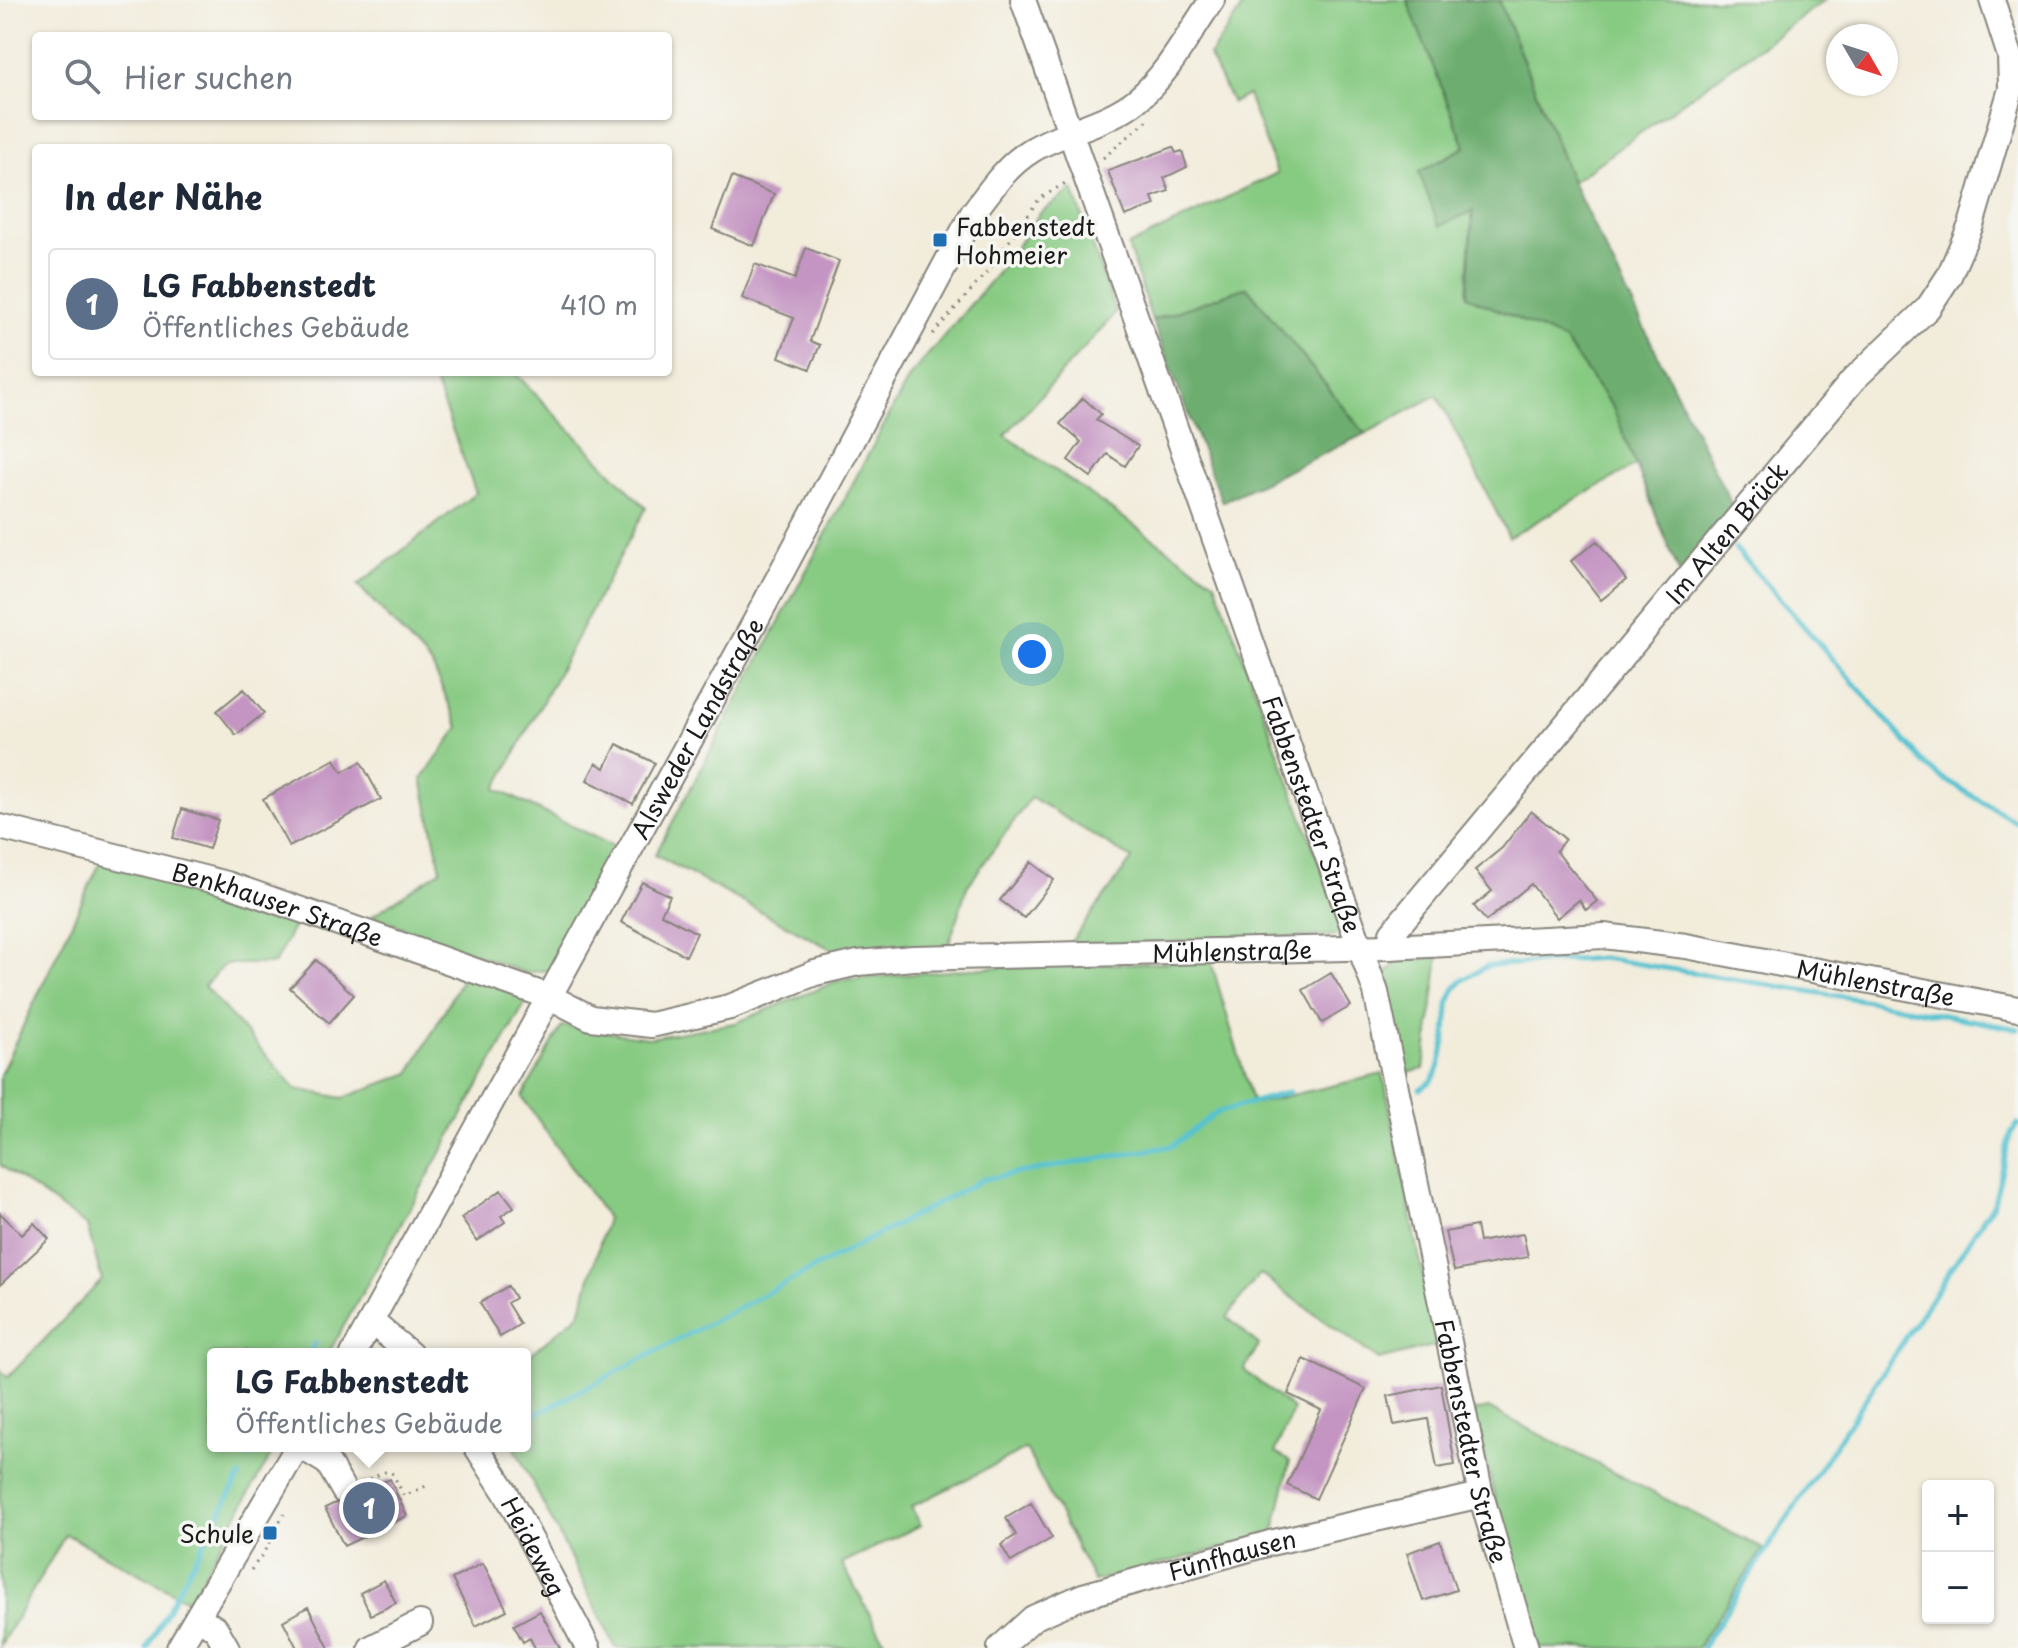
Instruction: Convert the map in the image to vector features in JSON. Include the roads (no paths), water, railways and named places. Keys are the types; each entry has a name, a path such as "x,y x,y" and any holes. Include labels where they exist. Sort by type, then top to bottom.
{"street":[{"name":"Fabbenstedter Straße","path":"1023,0 1363,948 1376,992 1481,1495 1526,1648"},
{"name":"Alsweder Landstraße","path":"357,1348 764,606 973,213 1013,162 1034,148 1135,102 1157,81 1212,0"},
{"path":"1992,0 2010,56 2015,86"},
{"name":"Im Alten Brück","path":"1389,947 1392,933 1853,380 1928,308 1949,276 1971,225 2015,86"},
{"name":"Benkhauser Straße","path":"0,827 227,884 550,997"},
{"name":"Mühlenstraße","path":"550,997 591,1018 651,1025 730,1007 815,973 858,963 913,958 1363,948 1604,936 1686,946 2018,1009"},
{"path":"372,1322 403,1348"},
{"path":"179,1648 295,1452"},
{"path":"309,1452 328,1463 344,1491"},
{"name":"Heideweg","path":"480,1452 506,1493 588,1648"},
{"name":"Fünfhausen","path":"1000,1648 1033,1618 1083,1596 1270,1543 1481,1495"},
{"path":"198,1617 216,1629 227,1648"},
{"path":"371,1648 420,1623"}],"waterway":[{"path":"1735,548 1926,765 2018,823"},
{"path":"1420,1089 1432,1081 1439,1068 1449,1002 1454,990 1463,980 1487,966 1602,958 1869,1001 2018,1029"},
{"path":"531,1417 984,1179 1172,1146 1216,1113 1289,1092"},
{"path":"1702,1648 1994,1203 2011,1133 2018,1124"},
{"path":"312,1348 315,1343"},
{"path":"250,1456 252,1452"},
{"path":"147,1648 240,1476"}],"place":[{"name":"Fabbenstedt Hohmeier","path":"940,240"},
{"name":"LG Fabbenstedt","path":"369,1508"},
{"name":"Schule","path":"270,1533"}]}
